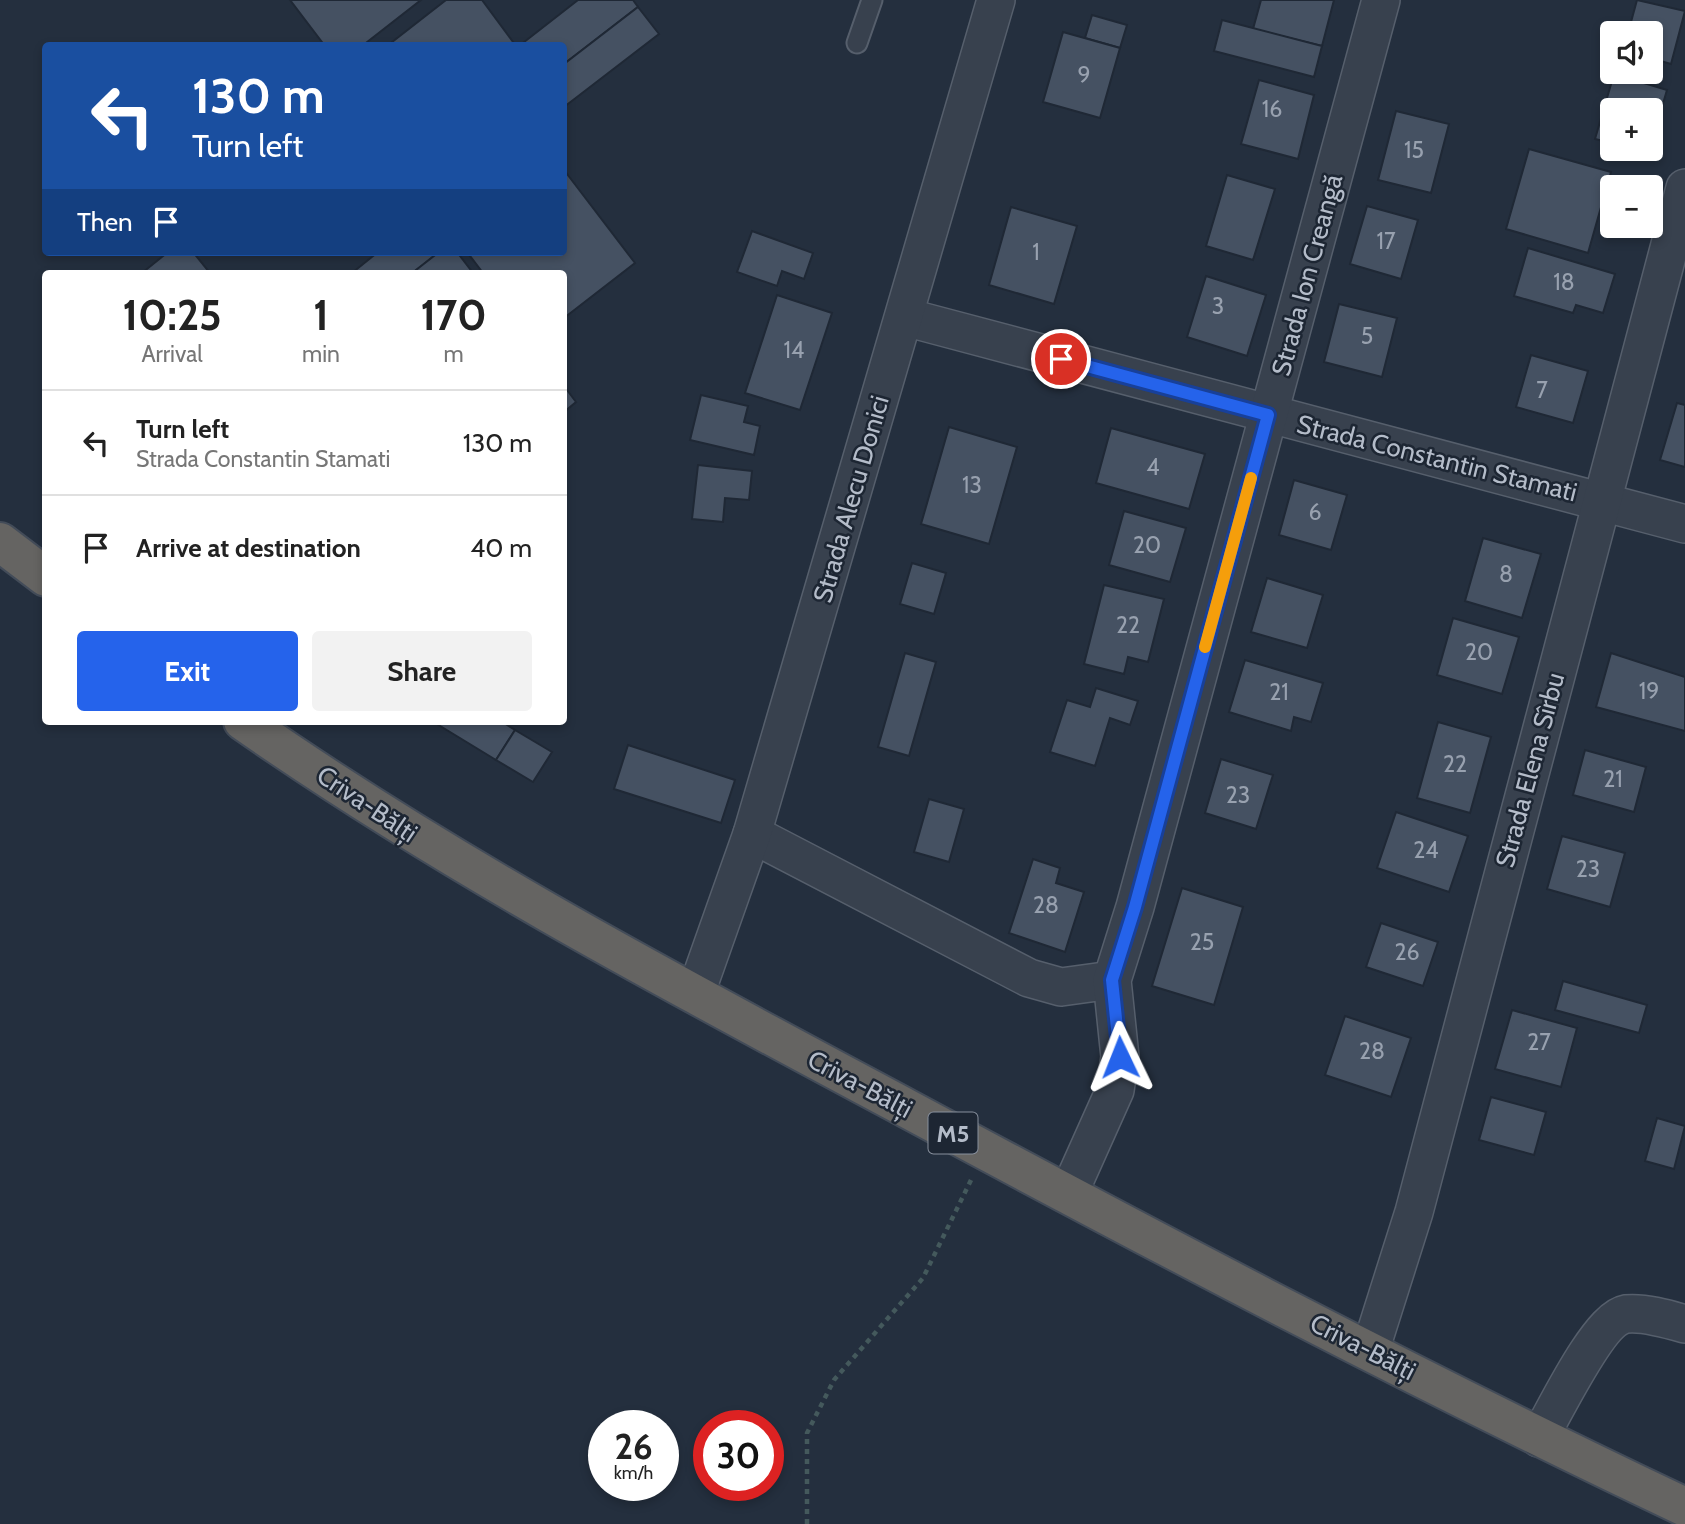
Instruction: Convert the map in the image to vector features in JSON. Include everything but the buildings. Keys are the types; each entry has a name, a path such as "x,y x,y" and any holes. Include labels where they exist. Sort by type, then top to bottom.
{"highway":[{"path":"0,542 42,574"},
{"name":"Criva-Bălți","path":"249,725 425,842 695,995 1068,1195 1539,1438 1685,1507"}],"street":[{"name":"Strada Alecu Donici","path":"695,995 752,834 996,0"},
{"name":"Strada Ion Creangă","path":"1068,1195 1115,1090 1120,1057 1112,980 1135,907 1381,0"},
{"name":"Strada Elena Sîrbu","path":"1370,1351 1414,1212 1685,188"},
{"name":"Strada Constantin Stamati","path":"905,317 1685,524"},
{"path":"752,834 1029,978 1061,987 1112,980"},
{"path":"1539,1438 1596,1340 1609,1325 1624,1314 1666,1318 1685,1324"}],"lane":[{"path":"858,43 872,0"}],"path":[{"path":"807,1524 807,1433 834,1380 923,1278 985,1150"}],"slow traffic":[{"path":"1205,647 1251,478"}],"route":[{"path":"1061,359 1268,415 1135,907 1112,980 1118,1017 1120,1057"}]}
